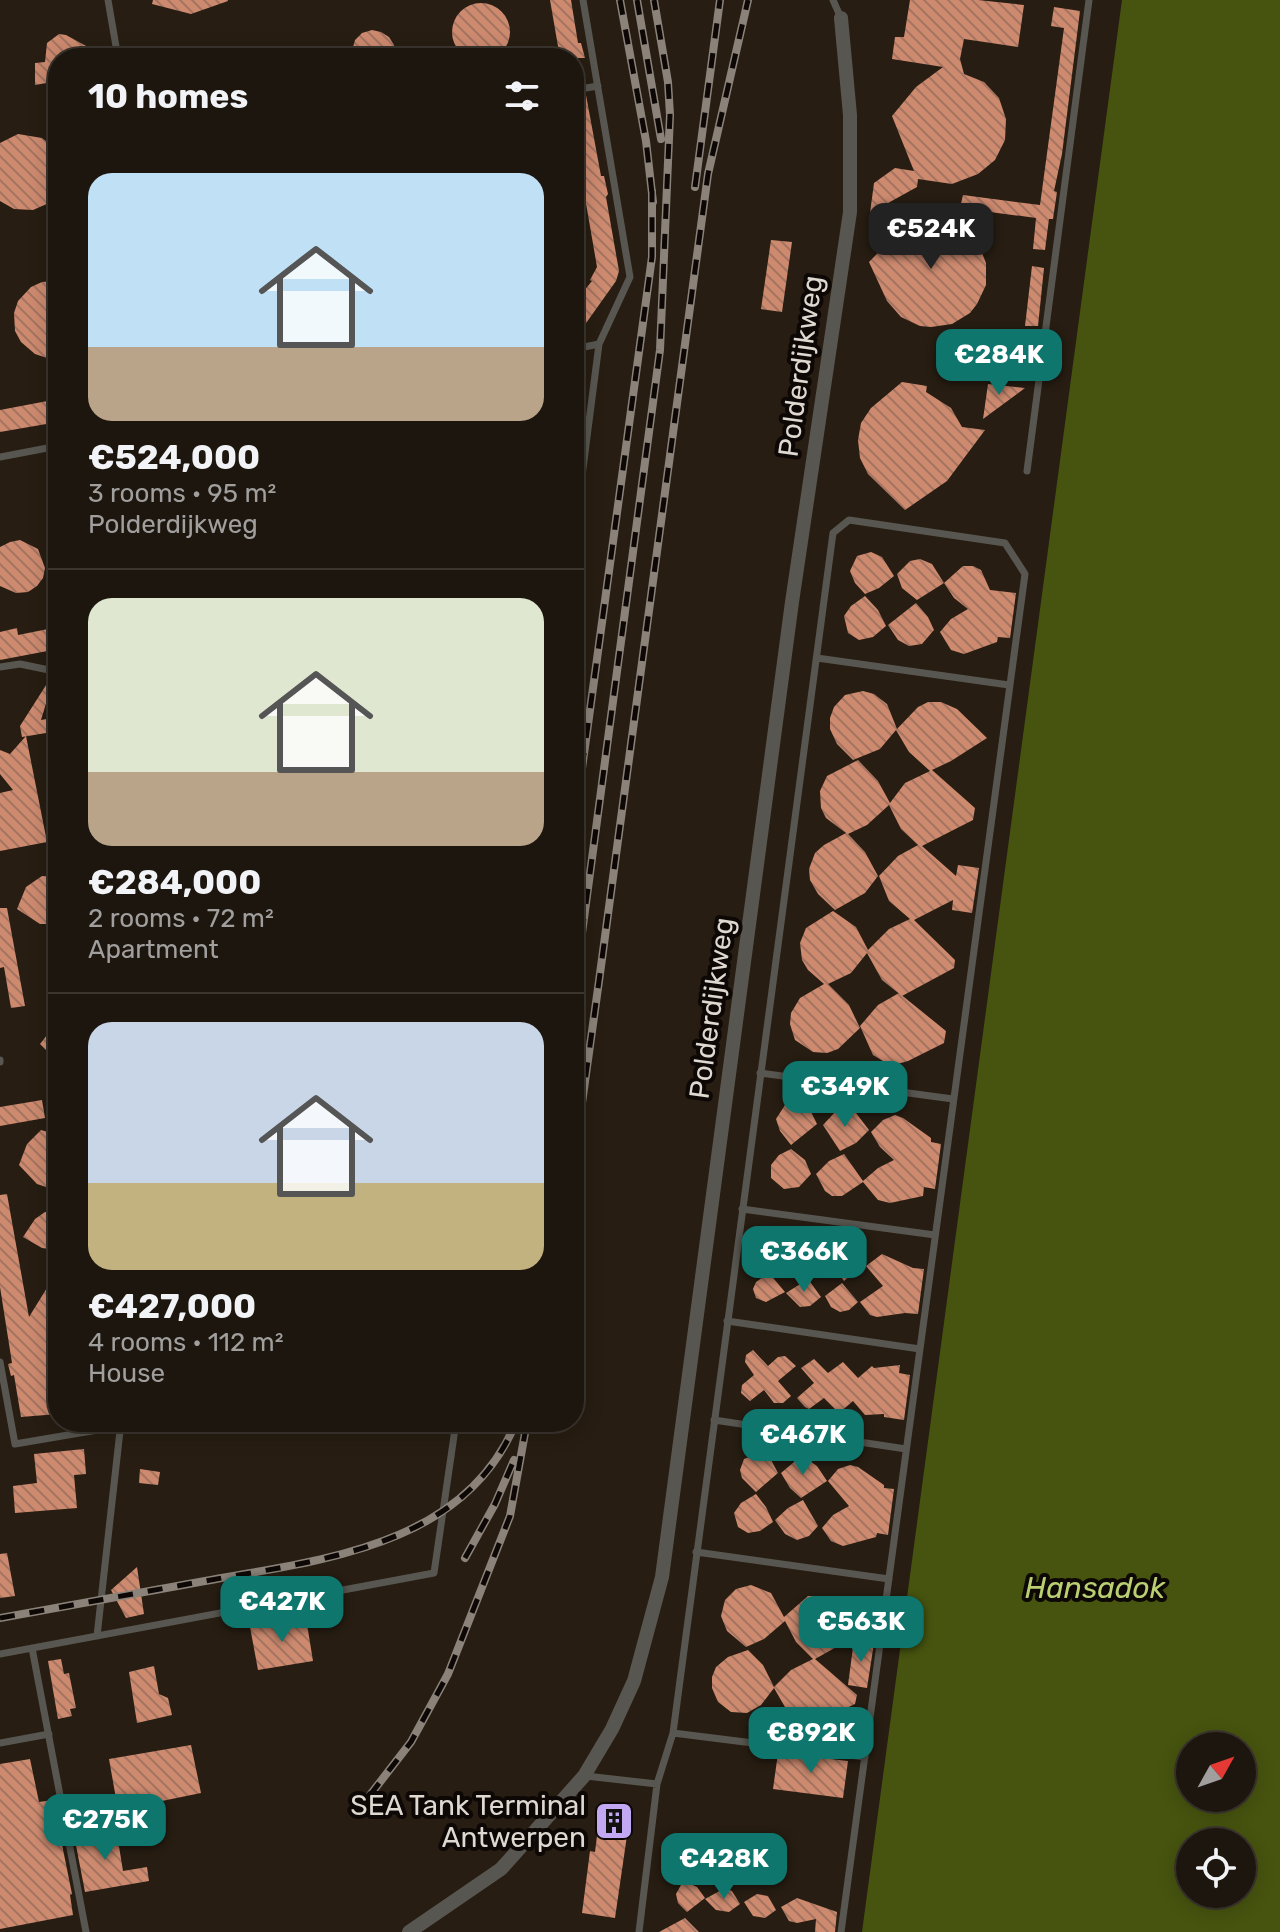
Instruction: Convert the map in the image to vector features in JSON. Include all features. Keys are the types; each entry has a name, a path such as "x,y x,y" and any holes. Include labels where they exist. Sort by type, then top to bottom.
{"street":[{"name":"Polderdijkweg","path":"409,1932 501,1869 584,1776 612,1729 634,1681 662,1577 789,618 850,212 850,115 841,18"}],"lane":[{"path":"108,0 116,48"},
{"path":"583,0 630,277 599,344 584,460"},
{"name":"Polderdijkweg","path":"833,0 841,18"},
{"path":"1027,471 1089,0"},
{"path":"584,88 598,86"},
{"path":"584,347 599,344"},
{"path":"0,457 48,448"},
{"path":"639,1932 657,1784 673,1733 833,533 849,520 1005,543 1025,574 841,1932"},
{"path":"817,658 1009,685"},
{"path":"0,667 20,664 48,670"},
{"path":"760,1073 953,1099"},
{"path":"742,1209 935,1235"},
{"path":"727,1321 920,1349"},
{"path":"0,1362 15,1444 79,1432"},
{"path":"714,1420 906,1449"},
{"path":"97,1636 120,1432"},
{"path":"0,1654 434,1573 455,1432"},
{"path":"696,1552 889,1579"},
{"path":"32,1648 86,1932"},
{"path":"673,1733 865,1757"},
{"path":"0,1743 49,1734"},
{"path":"584,1776 657,1784"}],"water":[{"name":"Hansadok","path":"1122,0 1280,0 1280,1932 862,1932"}],"building":[{"path":"153,0 228,1 191,14 152,4"},
{"path":"550,0 571,0 578,43 582,48 558,48"},
{"path":"910,0 978,0 1024,5 1018,47 964,39 960,59 964,74 984,82 999,98 1006,119 1005,140 995,160 978,174 952,184 918,179 917,187 870,213 874,183 895,168 914,171 892,116 916,87 943,67 892,59 895,37 904,37"},
{"path":"470,5 492,5 502,11 510,32 505,48 457,48 454,43 454,21 460,11"},
{"path":"1054,7 1080,11 1062,154 1054,191 1057,192 1045,250 1033,249 1036,218 960,208 963,195 1040,205 1064,28 1051,26"},
{"path":"372,30 381,32 389,37 394,48 353,48 362,33"},
{"path":"59,34 90,48 48,48 48,83 35,85 35,63 45,62 47,43"},
{"path":"584,95 601,176 604,176 608,194 606,197 619,271 616,281 584,326 584,291 597,267 584,192"},
{"path":"18,134 42,138 48,143 48,203 33,210 14,209 0,201 0,143"},
{"path":"918,212 948,216 978,243 986,263 986,285 977,304 970,313 952,324 920,326 901,317 887,301 869,262"},
{"path":"771,240 792,242 782,312 761,309"},
{"path":"1032,266 1044,268 1038,326 1025,326"},
{"path":"48,282 48,358 35,354 21,342 15,331 14,313 18,301 31,287"},
{"path":"902,382 927,386 926,392 951,408 962,427 985,430 947,481 905,510 868,474 860,458 858,440 861,423 871,408"},
{"path":"988,384 1025,388 983,419"},
{"path":"48,401 48,424 0,432 0,410"},
{"path":"20,540 38,549 45,568 37,586 28,592 16,593 0,586 0,547"},
{"path":"871,552 882,557 894,576 865,594 850,571 857,556"},
{"path":"920,559 932,564 944,583 917,600 902,588 897,574 910,561"},
{"path":"963,566 981,570 990,590 1016,593 1010,638 998,637 997,642 964,654 951,650 940,632 951,619 968,609 954,598 944,583"},
{"path":"865,596 878,610 886,626 873,637 859,640 848,633 844,616 851,606"},
{"path":"916,603 934,630 922,644 909,646 898,640 888,625"},
{"path":"17,628 18,635 48,629 48,651 0,660 0,632"},
{"path":"48,682 48,697 41,720 48,719 48,733 22,737 20,726"},
{"path":"863,691 874,694 887,704 897,729 918,707 928,702 941,702 957,709 987,738 932,770 975,808 973,820 922,846 956,876 958,865 979,868 972,913 952,910 953,900 914,920 955,960 954,968 902,996 882,980 867,953 851,973 828,984 849,1005 860,1028 838,1049 827,1053 813,1052 795,1040 790,1024 791,1013 800,998 824,984 802,960 800,943 806,928 833,911 856,927 868,950 889,929 910,919 889,901 879,876 898,856 918,845 901,829 889,805 867,825 848,834 865,852 878,876 865,893 835,910 818,894 810,880 809,869 815,853 846,833 826,818 821,808 820,791 827,776 858,760 878,781 890,803 905,783 930,771 909,752 896,730 880,749 853,760 837,744 830,729 834,707 845,695"},
{"path":"26,736 47,842 0,851 0,793 13,790 0,774 0,750 10,754"},
{"path":"42,876 48,876 48,924 40,924 17,909 26,887"},
{"path":"0,908 7,908 25,1006 11,1008 4,967 0,968"},
{"path":"899,993 946,1031 944,1043 897,1064 873,1055 860,1026 878,1005"},
{"path":"48,1034 48,1052 40,1044"},
{"path":"42,1100 45,1118 0,1126 0,1107"},
{"path":"797,1102 809,1108 817,1124 791,1145 780,1131 776,1119 785,1105"},
{"path":"844,1109 856,1113 869,1130 856,1143 840,1151 823,1125 836,1111"},
{"path":"895,1115 931,1138 931,1142 941,1144 935,1189 924,1187 923,1196 890,1203 878,1200 863,1182 842,1196 832,1196 825,1191 816,1174 829,1161 844,1154 863,1181 894,1160 880,1147 871,1132 883,1120"},
{"path":"41,1130 48,1132 48,1187 37,1184 19,1165 27,1144"},
{"path":"791,1149 805,1160 811,1174 799,1187 784,1189 771,1178 771,1165 779,1155"},
{"path":"7,1194 29,1317 48,1286 48,1415 21,1417 14,1375 11,1376 8,1364 12,1363 0,1287 0,1195"},
{"path":"48,1212 48,1249 23,1237 35,1219"},
{"path":"769,1240 779,1242 788,1255 771,1269 758,1254 760,1246"},
{"path":"811,1244 828,1260 807,1273 791,1257 801,1247"},
{"path":"845,1249 855,1253 864,1264 844,1281 830,1261"},
{"path":"882,1254 913,1268 924,1269 918,1314 877,1317 870,1315 860,1302 883,1286 866,1266"},
{"path":"769,1273 785,1292 766,1302 756,1298 753,1289 756,1282"},
{"path":"808,1279 821,1297 810,1306 800,1307 786,1293"},
{"path":"842,1283 858,1302 849,1310 840,1312 831,1307 825,1296"},
{"path":"753,1350 768,1366 778,1357 785,1356 796,1366 778,1381 791,1396 783,1403 774,1403 764,1390 750,1401 741,1393 742,1385 754,1375 745,1362 746,1355"},
{"path":"814,1359 828,1373 843,1362 858,1378 872,1366 900,1365 899,1373 910,1375 904,1420 884,1417 884,1414 865,1415 853,1401 839,1413 824,1398 809,1409 805,1407 797,1398 814,1383 801,1368"},
{"path":"84,1449 86,1474 74,1475 77,1508 15,1513 13,1486 37,1483 34,1454"},
{"path":"759,1453 770,1458 778,1473 756,1492 742,1478 740,1470 744,1459"},
{"path":"807,1459 817,1466 827,1481 801,1498 781,1473 794,1462"},
{"path":"850,1465 858,1467 884,1488 894,1489 888,1535 877,1533 876,1537 843,1546 831,1541 822,1528 833,1515 849,1506 828,1481 838,1469"},
{"path":"140,1469 160,1472 158,1485 139,1483"},
{"path":"756,1494 773,1522 760,1531 748,1533 738,1527 734,1513 741,1503"},
{"path":"803,1500 818,1526 809,1536 797,1540 785,1534 775,1520"},
{"path":"7,1553 15,1596 0,1598 0,1554"},
{"path":"137,1567 144,1614 126,1618 111,1590"},
{"path":"751,1585 771,1593 784,1617 808,1596 829,1596 865,1631 815,1659 857,1695 855,1704 819,1721 808,1722 789,1714 774,1688 761,1705 747,1713 731,1712 718,1702 712,1688 712,1677 716,1667 728,1657 748,1650 763,1665 774,1687 791,1670 813,1659 796,1642 785,1621 764,1639 746,1647 727,1631 721,1616 725,1600 736,1589"},
{"path":"306,1618 313,1661 258,1670 250,1627"},
{"path":"854,1640 874,1643 867,1688 848,1685"},
{"path":"61,1659 64,1674 69,1673 76,1708 70,1709 72,1716 58,1719 48,1661"},
{"path":"154,1666 159,1694 168,1698 172,1715 137,1723 129,1672"},
{"path":"191,1745 201,1793 118,1810 109,1759"},
{"path":"778,1753 848,1761 843,1798 773,1789"},
{"path":"30,1759 39,1802 53,1800 72,1894 73,1915 0,1929 0,1764"},
{"path":"601,1804 631,1808 615,1918 582,1913 590,1851 595,1852"},
{"path":"116,1828 123,1871 147,1867 149,1881 85,1892 74,1835"},
{"path":"688,1883 697,1887 705,1898 687,1912 678,1903 676,1894 681,1885"},
{"path":"725,1888 732,1891 740,1904 729,1912 716,1910 705,1899"},
{"path":"757,1894 768,1896 776,1910 765,1918 753,1916 744,1902"},
{"path":"797,1898 837,1912 835,1932 815,1932 816,1919 797,1923 789,1921 781,1907"},
{"path":"685,1918 699,1932 659,1932"}],"railway":[{"path":"620,0 646,141 653,202"},
{"path":"637,0 661,139"},
{"path":"584,918 660,350 670,115 668,82 654,0"},
{"path":"695,187 720,0"},
{"path":"584,1089 708,174 748,0"},
{"path":"584,754 652,257 652,191"},
{"path":"0,1618 295,1565 384,1540 426,1522 462,1497 493,1464 511,1432"},
{"path":"370,1795 411,1742 448,1674 510,1516 525,1432"},
{"path":"465,1558 495,1504 514,1460"}],"place":[{"name":"SEA Tank Terminal Antwerpen","path":"614,1821"}]}
